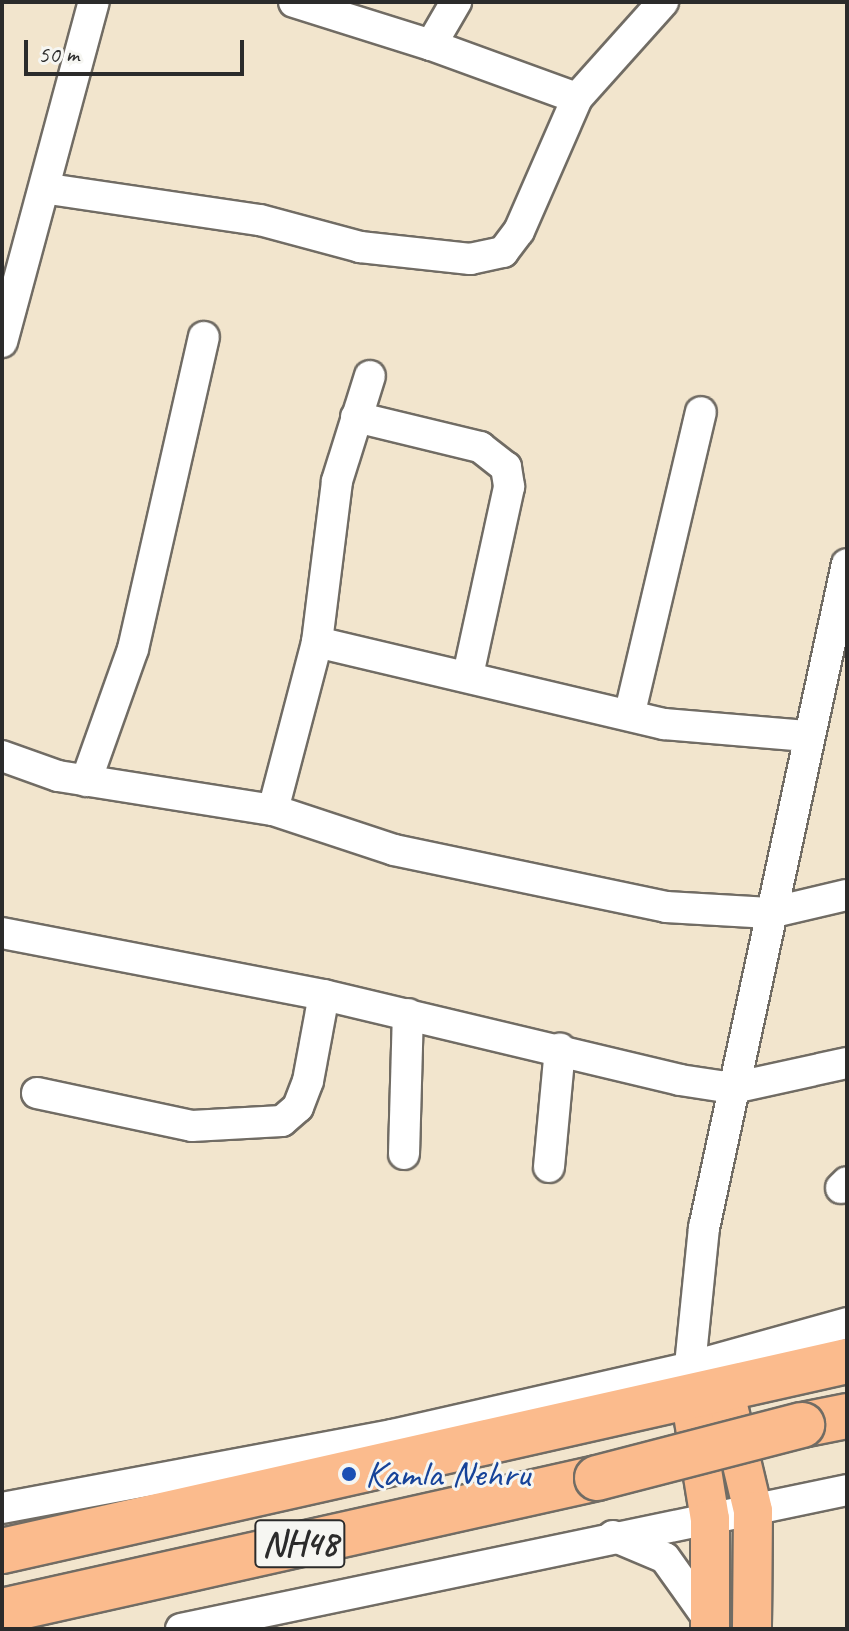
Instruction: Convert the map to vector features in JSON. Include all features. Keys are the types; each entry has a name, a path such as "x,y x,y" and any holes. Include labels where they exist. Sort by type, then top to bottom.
{"highway":[{"name":"NH48","path":"2,1551 704,1378 847,1361"},
{"name":"NH48","path":"2,1611 597,1478 847,1416"}],"main road":[{"path":"704,1378 753,1511 752,1629"},
{"path":"704,1378 710,1519 710,1625"}],"street":[{"path":"2,342 49,189 94,2"},
{"path":"294,2 431,45 577,98"},
{"path":"431,45 456,2"},
{"path":"49,189 260,220 360,247 470,259 503,252 519,231 577,98 663,2"},
{"path":"86,781 133,649 204,337"},
{"path":"273,810 317,642 337,481 370,376"},
{"path":"630,712 701,412"},
{"path":"356,417 480,447 506,467 509,487 468,675"},
{"path":"704,1378 701,1278 733,1088 806,736 847,564"},
{"path":"317,642 630,712 664,724 806,736"},
{"path":"2,756 86,781 273,810 394,850 666,907 770,913 847,895"},
{"path":"2,933 324,995 733,1088 847,1063"},
{"path":"37,1093 192,1126 282,1121 298,1107 308,1081 324,995"},
{"path":"404,1154 408,1014"},
{"path":"549,1167 560,1049"},
{"path":"2,1508 704,1378 847,1323"},
{"path":"181,1629 613,1536 753,1511 847,1490"},
{"path":"613,1536 665,1558 710,1625"}],"place":[{"name":"Kamla Nehru","path":"349,1474"}]}
